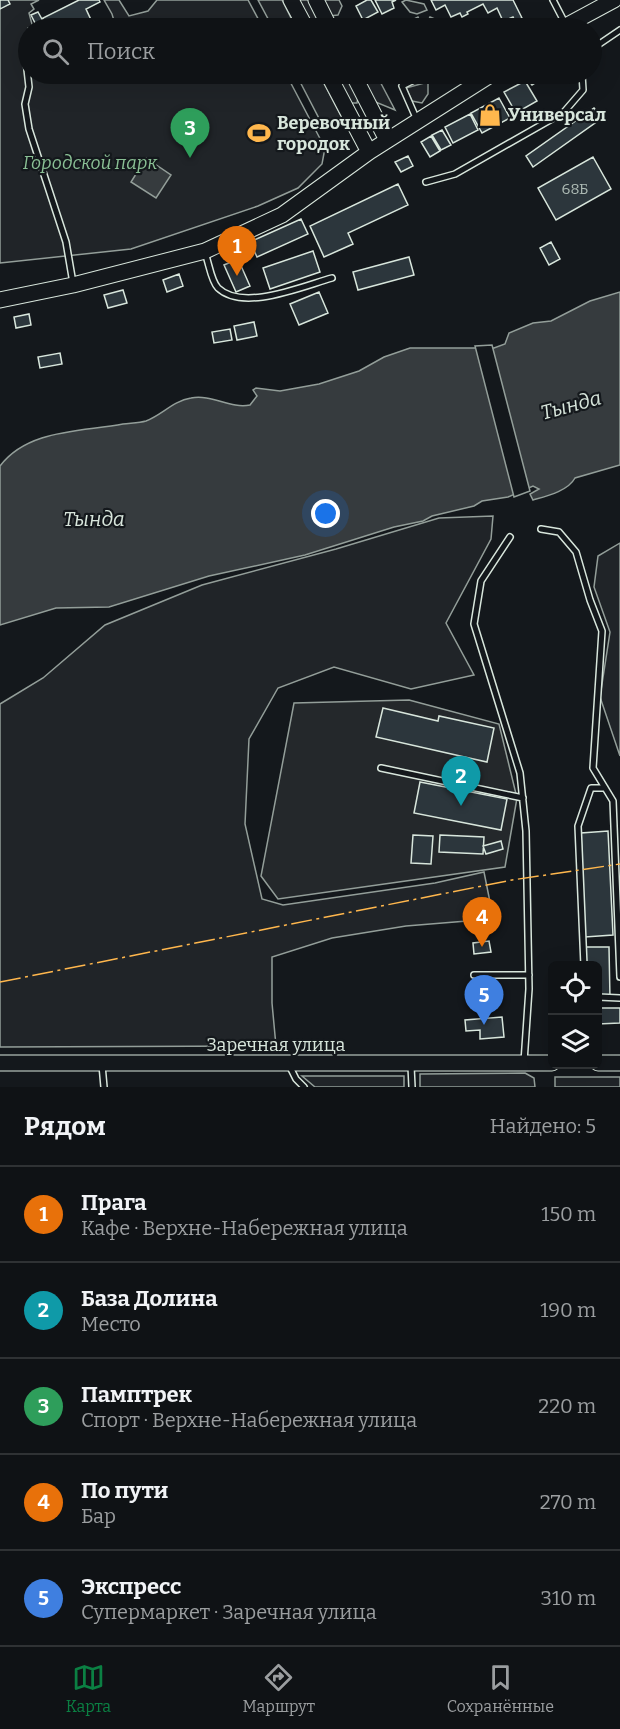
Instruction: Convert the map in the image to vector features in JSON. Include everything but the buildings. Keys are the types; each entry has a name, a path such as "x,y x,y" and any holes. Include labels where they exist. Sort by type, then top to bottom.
{"street":[{"path":"291,0 301,18"},
{"path":"316,0 325,18"},
{"path":"581,18 614,0"},
{"path":"333,84 369,152"},
{"path":"358,84 387,140"},
{"path":"0,300 73,285 205,251 282,215 369,152 476,84"},
{"path":"350,116 370,107"},
{"name":"Заречная улица","path":"0,1063 289,1065 548,1063"},
{"path":"602,1063 620,1063"}],"lane":[{"path":"553,0 560,18"},
{"path":"602,42 620,30"},
{"path":"29,84 25,104 29,129 66,242 73,285"},
{"path":"406,84 402,86 417,122"},
{"path":"426,182 455,174 564,112 583,90 583,84"},
{"path":"205,251 217,287 230,296 263,298 332,278"},
{"path":"541,529 559,532 576,552 602,631 593,768 613,801 620,977"},
{"path":"510,537 481,581 474,624 520,773 523,798 529,975 524,1064"},
{"path":"381,768 523,798"},
{"path":"585,961 578,826 591,788 605,788"},
{"path":"474,975 529,975"},
{"path":"602,997 620,998"},
{"path":"102,1063 104,1087"},
{"path":"411,1064 412,1087"},
{"path":"289,1065 296,1080 304,1087"}],"green space":[{"name":"Городской парк","path":"0,0 39,0 31,4 34,9 29,13 30,18 18,18 18,84 291,84 325,148 322,164 298,188 258,206 131,249 0,263"},
{"path":"104,0 119,0 129,16 148,11 157,0 248,0 258,18 113,18"},
{"path":"258,0 282,0 291,18 268,18"},
{"path":"298,0 308,0 318,18 308,18"},
{"path":"321,0 339,0 342,6 338,15 329,16"},
{"path":"406,0 424,4 427,10 417,14 410,12 402,2"},
{"path":"301,84 324,84 342,118 323,126"},
{"path":"341,84 351,84 358,97 357,103 351,103"},
{"path":"364,84 381,84 395,110 373,101"},
{"path":"428,84 428,94 422,103 412,101 406,88"},
{"path":"493,516 491,539 446,623 474,675 411,689 334,667 278,688 249,739 245,824 262,899 283,905 435,883 484,872 490,902 467,921 406,926 332,938 272,957 272,1003 276,1046 0,1047 0,704 43,678 105,625 202,585 336,549 439,518"},
{"path":"620,543 620,756 600,697 610,632 594,587 598,556"},
{"path":"525,1073 534,1078 535,1087 420,1087 420,1074"},
{"path":"302,1076 404,1076 404,1087 315,1087"},
{"path":"555,1077 620,1077 620,1087 555,1087"}],"shaded area":[{"path":"409,700 499,724 517,798 505,867 278,899 261,876 294,703"}],"water":[{"path":"146,158 171,175 156,198 131,182"},
{"name":"Тында","path":"620,292 620,465 575,478 562,490 533,500 530,494 539,489 533,486 508,497 482,501 474,506 394,527 305,555 209,576 109,607 56,608 0,625 0,466 25,445 56,434 146,421 179,402 191,398 199,397 235,405 250,405 257,396 253,390 256,388 280,391 319,384 359,371 384,357 410,348 494,348 505,344 509,333 533,323 551,321 590,301"}],"pier":[{"path":"492,345 530,491 514,497 475,346"}],"power":[{"path":"0,982 512,880 620,864"}],"place":[{"name":"Универсал","path":"490,115"},
{"name":"Веревочный городок","path":"259,133"},
{"name":"Памптрек","path":"190,158"},
{"name":"Прага","path":"237,276"},
{"name":"База Долина","path":"461,806"},
{"name":"По пути","path":"482,947"},
{"name":"Экспресс","path":"484,1025"}]}
